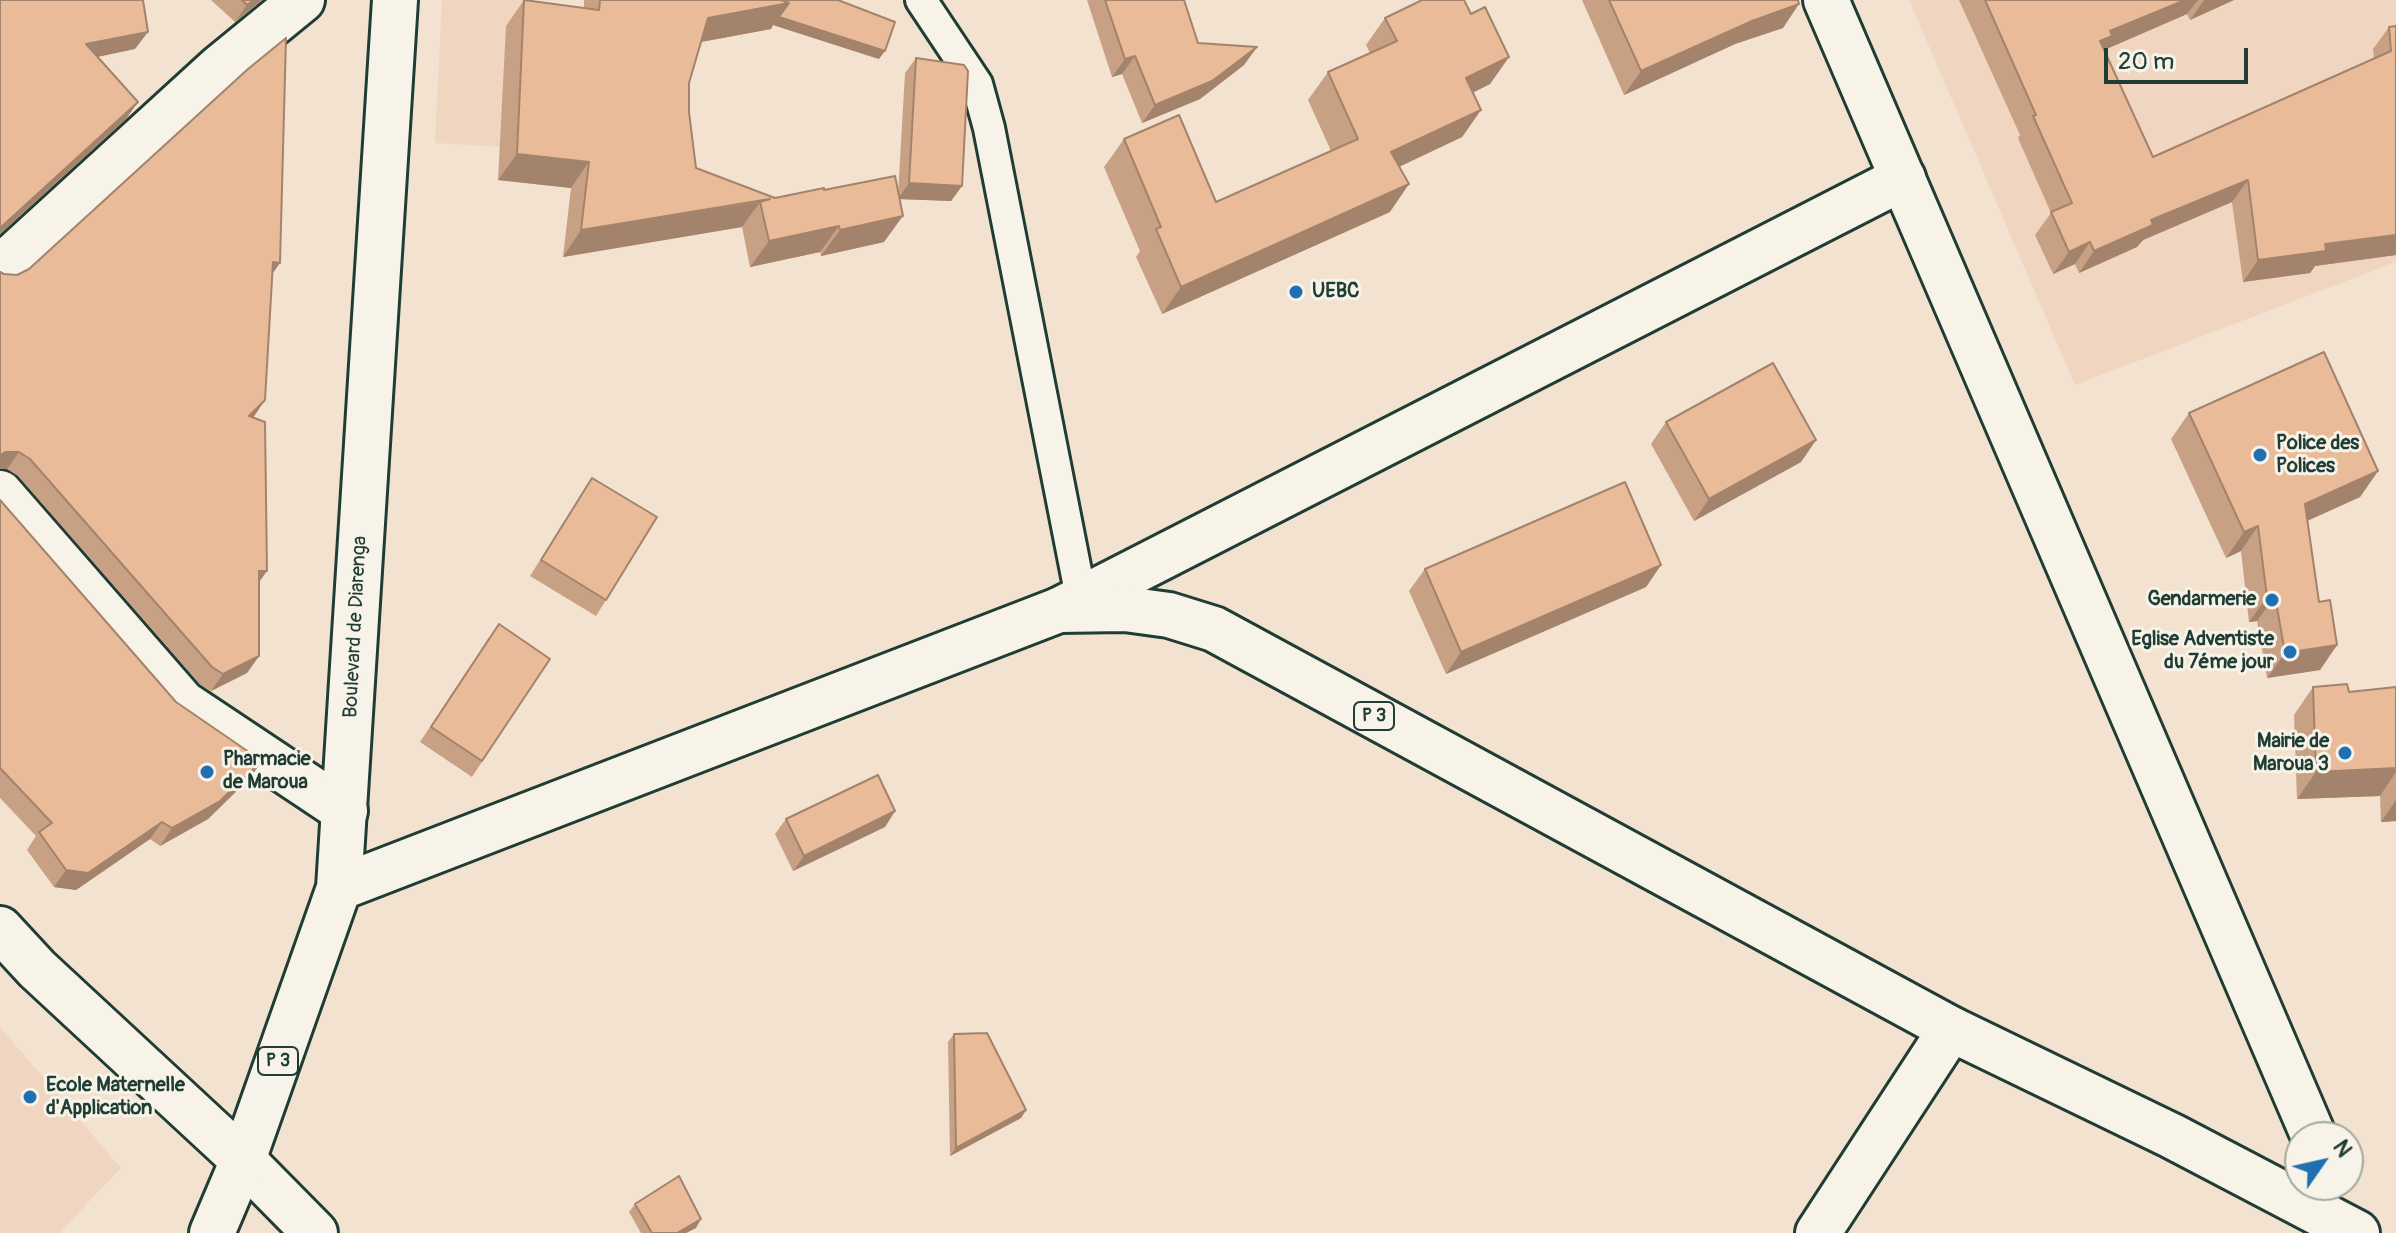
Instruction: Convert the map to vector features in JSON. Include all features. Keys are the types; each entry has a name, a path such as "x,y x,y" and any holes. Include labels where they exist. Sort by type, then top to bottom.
{"main road":[{"path":"0,268 220,67 302,0"},
{"name":"Boulevard de Diarenga","path":"212,1233 243,1160 339,888 395,0"},
{"path":"1826,0 2307,1121"},
{"path":"1070,604 1903,178"},
{"path":"0,493 183,703 345,811"},
{"name":"P 3","path":"339,888 1070,604 1169,615 1214,629 1951,1029 2172,1136 2356,1232"},
{"path":"0,929 37,969 243,1160 315,1233"},
{"path":"1818,1233 1951,1029"},
{"path":"2342,1201 2356,1232"}],"lane":[{"path":"921,0 977,84 989,128 1070,604"}],"shaded area":[{"path":"442,0 527,0 521,148 435,143"},
{"path":"1909,0 2396,0 2396,262 2075,385"},
{"name":"Ecole Maternelle d'Application","path":"0,1027 121,1168 59,1233 0,1233"}],"building":[{"path":"0,0 143,0 148,32 86,44 138,102 0,228"},
{"path":"524,0 599,10 600,0 781,0 789,3 708,18 689,83 696,168 775,198 895,176 903,216 769,241 760,202 770,199 581,230 589,162 517,154"},
{"path":"782,0 838,0 895,22 885,51 779,17 789,3"},
{"path":"1105,0 1184,0 1198,43 1257,47 1212,81 1155,105 1135,56 1125,59"},
{"path":"1422,0 1464,0 1471,14 1485,7 1509,57 1466,78 1481,110 1391,152 1409,184 1181,287 1156,229 1161,227 1124,139 1179,115 1216,202 1358,139 1328,72 1397,41 1385,18"},
{"path":"1609,0 1798,0 1799,4 1752,21 1641,71"},
{"path":"1985,0 2185,0 2110,31 2112,36 2100,41 2153,157 2391,51 2389,27 2396,26 2396,235 2325,244 2326,251 2258,260 2248,180 2151,220 2153,225 2094,251 2090,242 2069,252 2051,212 2072,203"},
{"path":"286,38 280,263 273,262 265,400 249,416 265,422 267,571 259,571 259,656 223,674 212,667 30,459 19,452 0,455 0,272 17,275 29,269"},
{"path":"916,58 964,65 968,71 962,186 909,183"},
{"path":"2324,352 2378,471 2305,504 2319,602 2330,600 2337,645 2285,653 2275,596 2267,597 2258,526 2244,532 2189,413"},
{"path":"1773,363 1816,440 1709,499 1666,422"},
{"path":"592,478 657,517 606,600 541,560"},
{"path":"1625,482 1661,565 1461,652 1425,569"},
{"path":"0,500 176,702 262,761 220,801 172,828 162,822 88,873 66,870 39,832 52,823 0,768"},
{"path":"499,624 550,659 482,761 431,727"},
{"path":"2347,684 2349,692 2396,687 2396,768 2316,772 2313,687"},
{"path":"878,775 895,811 804,856 786,819"},
{"path":"987,1033 1026,1110 956,1148 954,1034"},
{"path":"679,1176 701,1219 677,1233 652,1233 635,1204"}],"place":[{"name":"UEBC","path":"1296,292"},
{"name":"Police des Polices","path":"2260,455"},
{"name":"Gendarmerie","path":"2272,600"},
{"name":"Eglise Adventiste du 7éme jour","path":"2290,652"},
{"name":"Mairie de Maroua 3","path":"2345,753"},
{"name":"Pharmacie de Maroua","path":"207,772"},
{"name":"Ecole Maternelle d'Application","path":"30,1097"}]}
